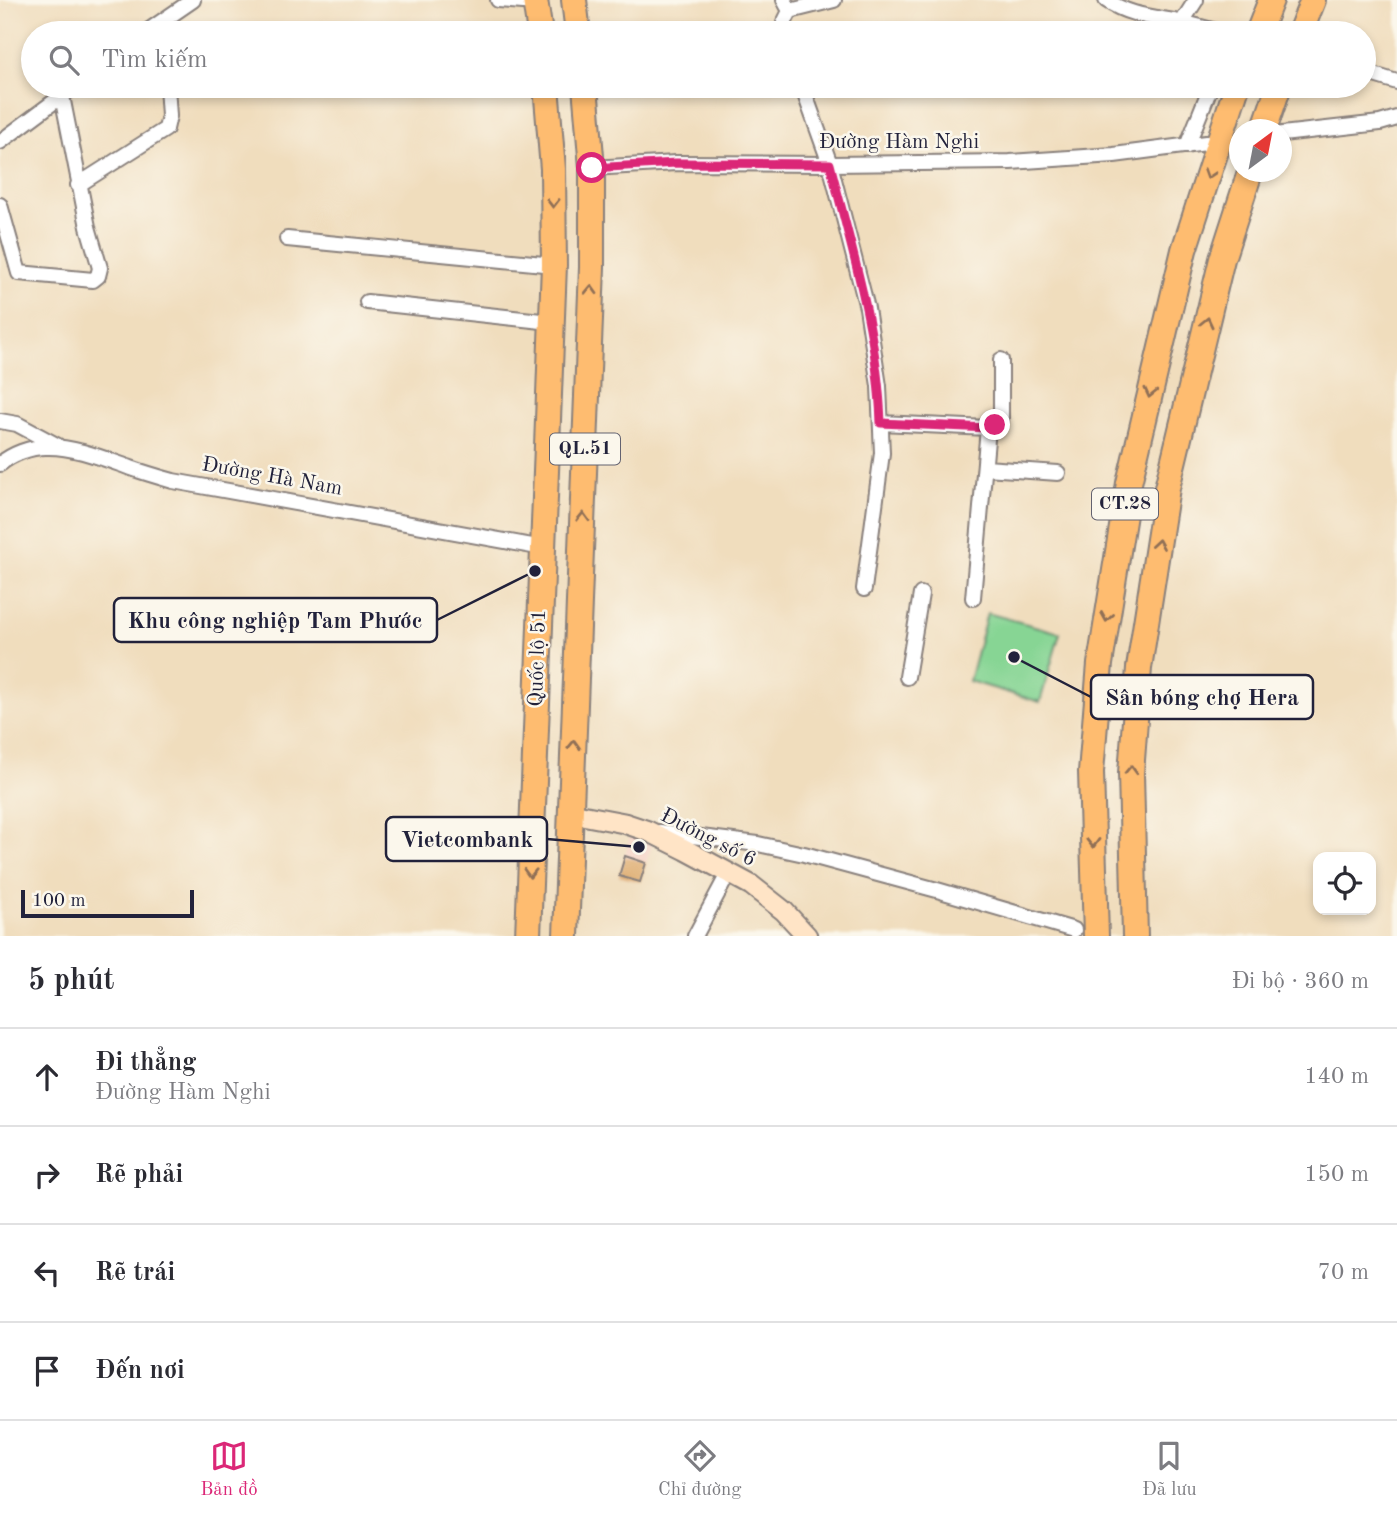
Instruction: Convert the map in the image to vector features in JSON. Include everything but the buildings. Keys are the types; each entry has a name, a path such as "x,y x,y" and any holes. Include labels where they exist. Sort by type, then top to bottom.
{"highway":[{"path":"574,0 577,21"},
{"path":"1263,21 1271,0"},
{"path":"1305,21 1313,0"},
{"path":"535,1 538,21"},
{"name":"Quốc lộ 51","path":"528,936 554,265 553,169 547,98"},
{"name":"Quốc lộ 51","path":"566,936 592,267 592,168 586,98"},
{"name":"CT.28","path":"1085,933 1091,772 1100,664 1129,483 1184,250 1233,98"},
{"path":"1268,119 1275,98"},
{"path":"553,169 592,168"},
{"name":"CT.28","path":"1135,936 1130,773 1139,668 1167,488 1222,259 1247,182"},
{"path":"533,811 571,813"}],"street":[{"path":"170,21 193,0"},
{"path":"498,0 535,1"},
{"path":"787,6 834,0"},
{"path":"1106,0 1117,8 1137,15 1171,21"},
{"path":"1183,21 1196,0"},
{"path":"1376,76 1397,82"},
{"path":"0,142 59,98"},
{"path":"0,205 19,273 93,280 98,276 100,268 78,185 62,98"},
{"path":"78,185 166,129 169,116 168,98"},
{"path":"806,98 830,164 867,308 879,386 882,453 864,589"},
{"path":"1187,146 1205,98"},
{"path":"1292,133 1380,123 1397,118"},
{"name":"Đường Hàm Nghi","path":"592,168 676,163 1010,162 1114,155 1206,143"},
{"path":"287,239 554,265"},
{"path":"366,302 551,322"},
{"path":"881,423 988,428 995,425 1001,420 1001,360"},
{"path":"0,421 17,424 62,449"},
{"path":"973,598 988,428"},
{"name":"Đường Hà Nam","path":"0,464 16,454 45,447 62,449 98,456 173,481 543,548"},
{"path":"985,468 1058,473"},
{"path":"907,677 921,594"},
{"name":"Đường số 6","path":"571,813 624,822 648,831 729,872 769,898 807,936"},
{"path":"648,831 758,844 804,854 1085,933"},
{"path":"695,936 729,872"}],"shaded area":[{"path":"632,830 654,838 640,882 619,876"}],"green space":[{"path":"987,613 1060,633 1040,702 969,681"}],"tunnel":[{"path":"1213,142 1229,140"}],"place":[{"name":"Khu công nghiệp Tam Phước","path":"535,571"},
{"name":"Sân bóng chợ Hera","path":"1014,657"},
{"name":"Vietcombank","path":"639,847"}],"route":[{"path":"592,168 676,163 830,164 867,308 879,386 881,423 988,428 995,425"}]}
